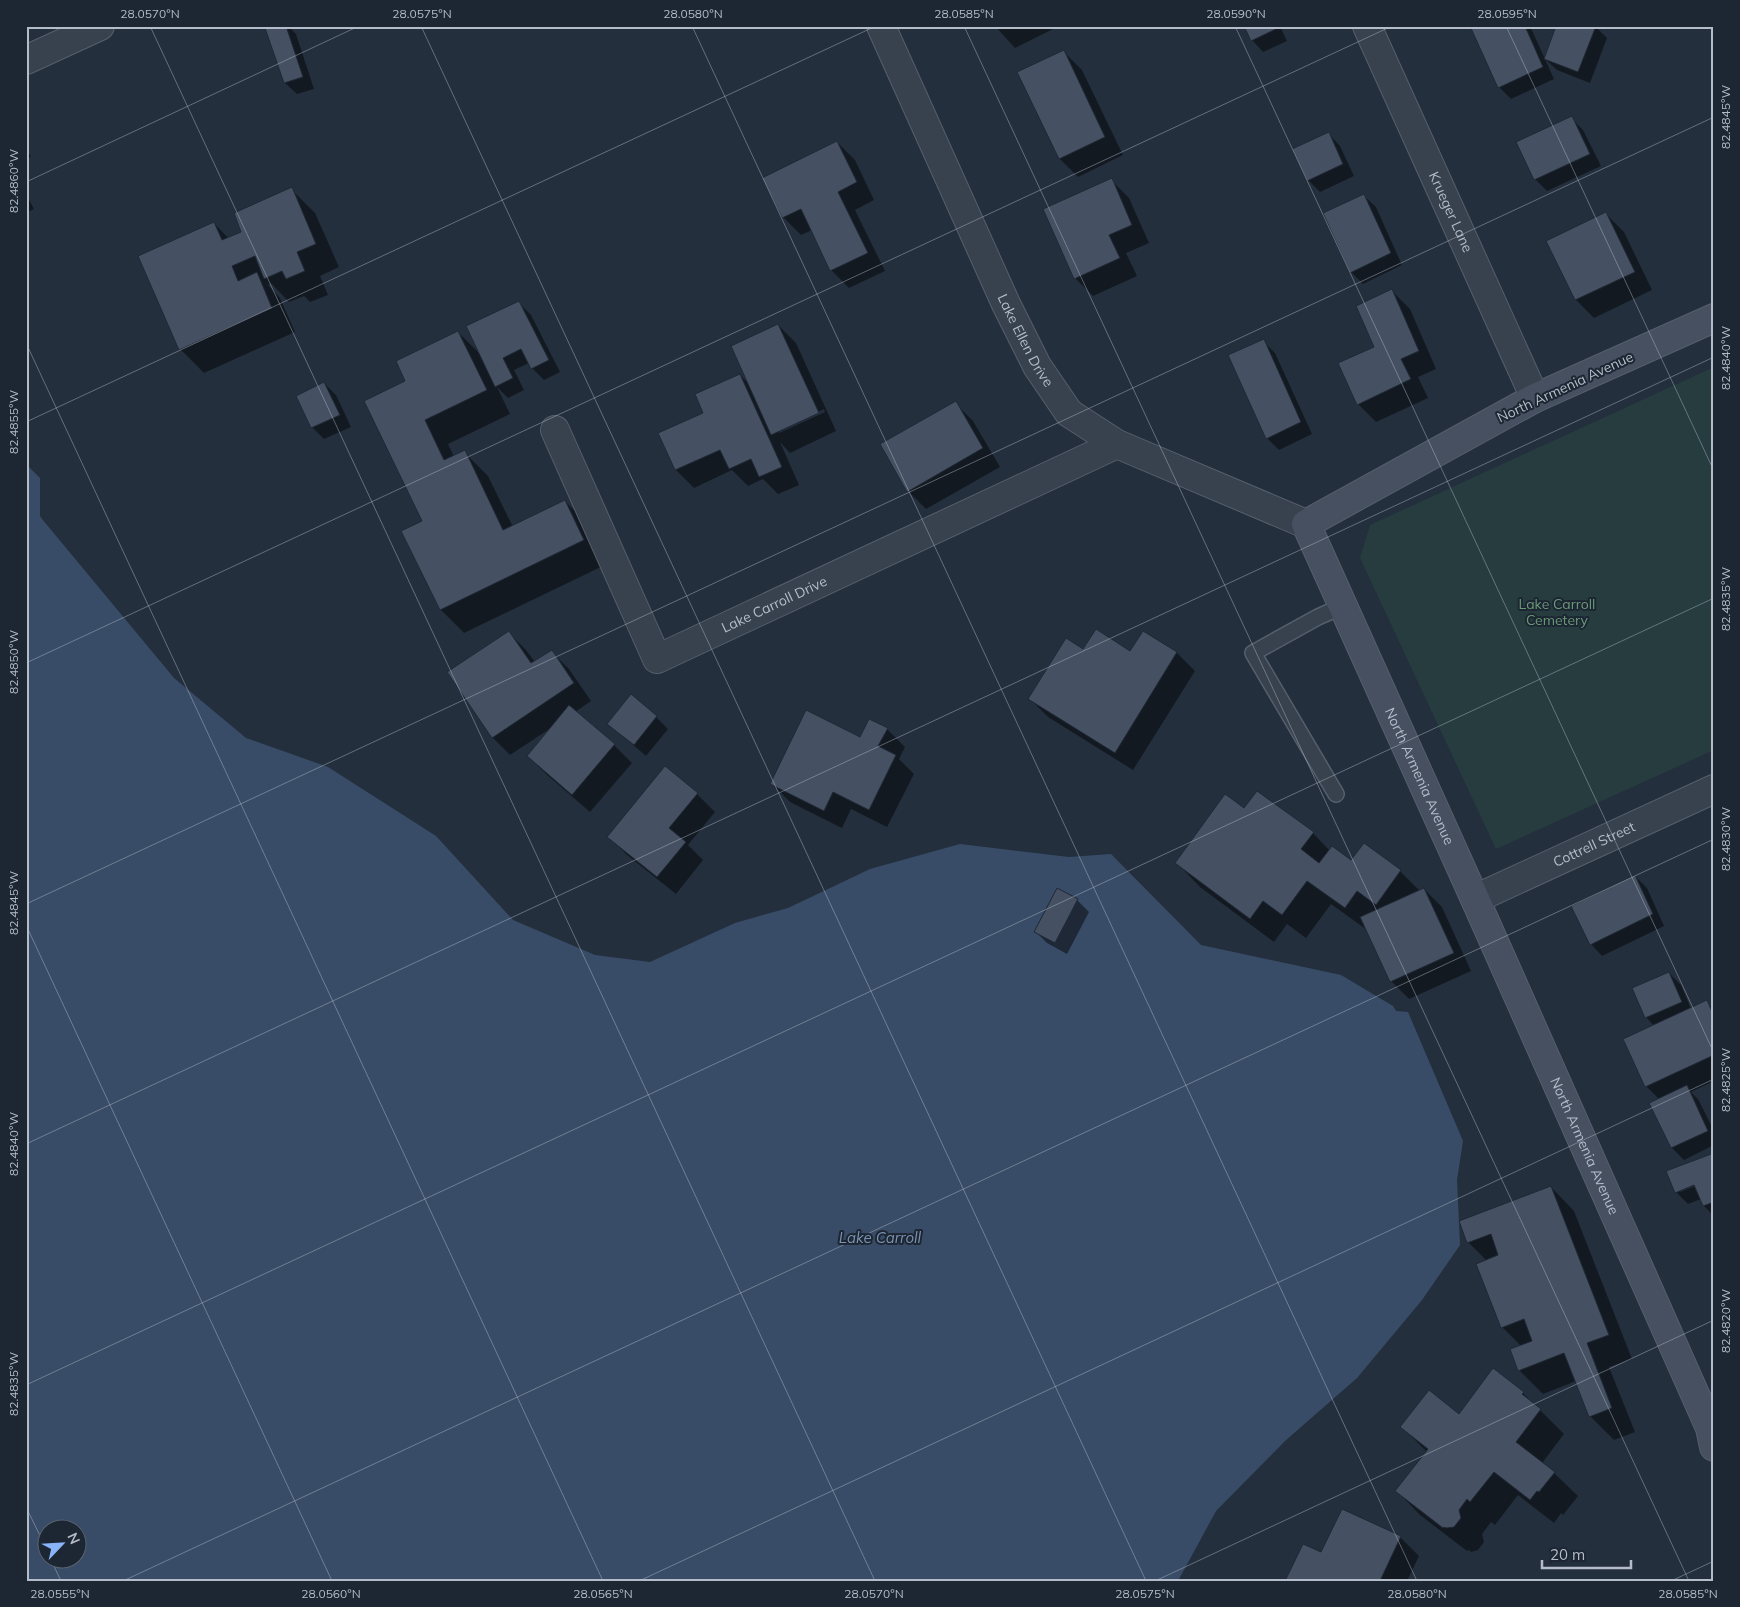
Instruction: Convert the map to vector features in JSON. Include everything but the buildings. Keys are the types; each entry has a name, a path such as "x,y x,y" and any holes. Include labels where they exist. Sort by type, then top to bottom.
{"main road":[{"name":"North Armenia Avenue","path":"1714,318 1535,398 1306,524 1710,1428 1714,1447"}],"street":[{"path":"26,60 100,26"},
{"name":"Lake Ellen Drive","path":"880,26 1006,304 1037,366 1068,413 1117,444 1306,524"},
{"name":"Krueger Lane","path":"1367,26 1535,398"},
{"name":"Lake Carroll Drive","path":"555,430 657,659 1117,444"},
{"name":"Cottrell Street","path":"1475,899 1714,789"}],"lane":[{"path":"1336,794 1253,653 1318,617 1343,606"}],"green space":[{"name":"Lake Carroll Cemetery","path":"1714,367 1714,750 1496,849 1360,558 1370,525"}],"water":[{"name":"Lake Carroll","path":"26,464 40,478 40,516 42,519 174,678 246,738 328,767 436,836 513,920 595,955 650,962 735,923 788,908 870,869 960,844 1069,857 1111,854 1201,945 1341,975 1393,1006 1396,1011 1408,1012 1463,1141 1457,1180 1460,1245 1422,1300 1357,1378 1285,1441 1216,1511 1178,1581 26,1581"}]}
